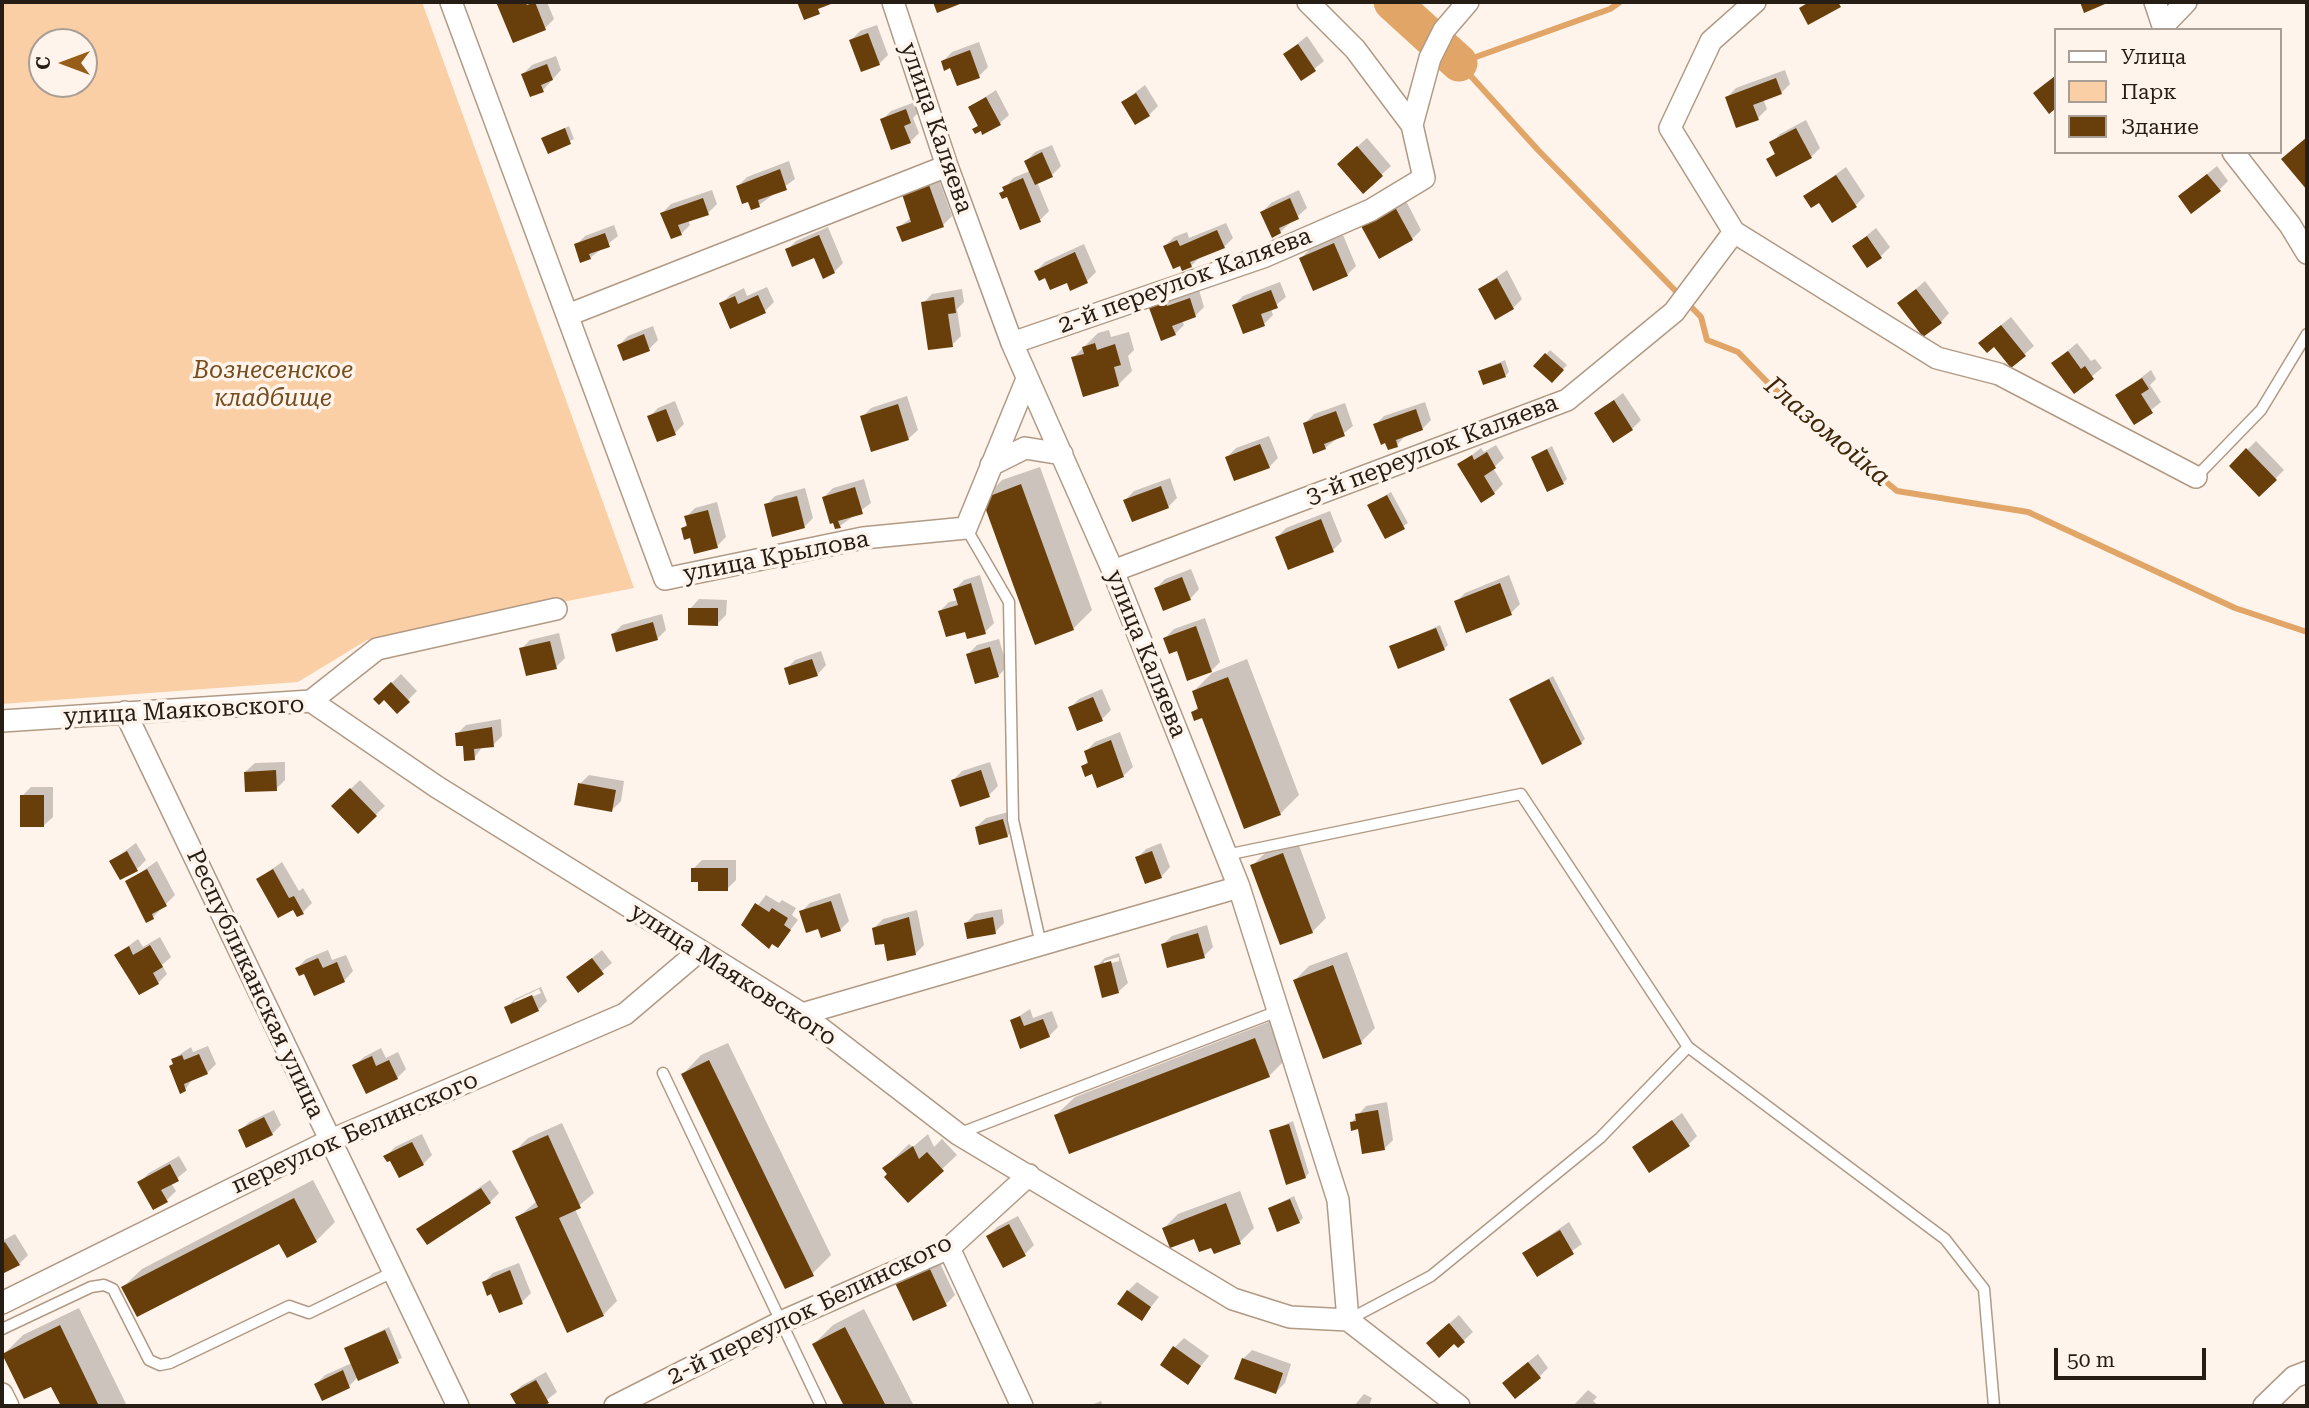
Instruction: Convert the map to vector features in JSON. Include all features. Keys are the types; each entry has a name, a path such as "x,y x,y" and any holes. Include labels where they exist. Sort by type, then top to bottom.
{"street":[{"name":"улица Крылова","path":"451,2 665,579 863,538 966,528"},
{"name":"улица Каляева","path":"893,2 947,166 1012,343 1113,571 1239,887 1338,1200 1348,1320"},
{"name":"2-й переулок Каляева","path":"1012,343 1264,257 1371,210 1424,178 1412,125 1355,49 1308,2"},
{"path":"1412,125 1430,58 1444,30 1468,2"},
{"path":"1755,2 1711,41 1670,128 1734,232 1937,358 1999,374 2196,477"},
{"path":"2155,2 2164,28"},
{"path":"2164,28 2186,2"},
{"path":"2235,154 2290,225 2307,253"},
{"path":"568,315 947,166"},
{"name":"3-й переулок Каляева","path":"1113,571 1567,400 1601,369 1674,312 1696,279 1734,232"},
{"path":"966,528 1027,379"},
{"path":"991,465 1025,448 1062,454"},
{"path":"311,701 377,649 556,609"},
{"name":"улица Маяковского","path":"2,721 311,701 437,787 698,952 802,1014 958,1134 1233,1299 1290,1317 1348,1320"},
{"name":"Республиканская улица","path":"125,712 458,1406"},
{"path":"802,1014 1239,887"},
{"name":"переулок Белинского","path":"2,1303 329,1141 625,1014 698,952"},
{"name":"2-й переулок Белинского","path":"615,1406 781,1322 949,1248 1029,1175"},
{"path":"949,1248 1022,1406"},
{"path":"1348,1320 1459,1406"},
{"path":"2264,1406 2294,1377 2307,1372"},
{"path":"2,1394 8,1406"}],"lane":[{"path":"2196,477 2261,410 2307,334"},
{"path":"966,528 1009,602 1013,820 1041,945"},
{"path":"1226,855 1521,794 1688,1047 1945,1239 1983,1289 1994,1406"},
{"path":"958,1134 1278,1010"},
{"path":"1348,1320 1431,1276 1600,1138 1688,1047"},
{"path":"663,1073 821,1406"},
{"path":"2,1329 92,1287 104,1285 113,1289 149,1360 160,1365 170,1363 289,1306 309,1313 393,1272"}],"green space":[{"name":"Вознесенское кладбище","path":"2,2 422,2 634,588 367,640 298,682 2,704"}],"building":[{"path":"496,2 525,2 527,5 535,2 546,30 513,43"},
{"path":"797,2 836,2 818,9 820,14 804,20"},
{"path":"933,2 965,2 937,13"},
{"path":"1809,2 1838,2 1841,7 1808,25 1799,8"},
{"path":"2080,2 2104,2 2105,4 2084,13"},
{"path":"868,33 880,65 861,72 849,40"},
{"path":"1298,44 1316,71 1301,81 1283,54"},
{"path":"970,50 980,78 957,86 950,68 944,71 941,61"},
{"path":"547,64 553,80 541,85 544,92 530,97 521,74"},
{"path":"2054,77 2054,110 2049,114 2033,93"},
{"path":"1776,78 1782,94 1753,105 1759,120 1736,128 1725,97"},
{"path":"1136,93 1150,116 1135,125 1121,102"},
{"path":"986,97 1001,125 982,135 981,131 975,134 972,129 978,126 968,107"},
{"path":"906,109 911,123 904,126 911,143 891,150 880,119"},
{"path":"565,128 571,144 548,154 541,138"},
{"path":"1796,128 1812,158 1776,177 1766,159 1775,154 1769,142"},
{"path":"2307,137 2307,190 2281,159"},
{"path":"1357,146 1383,176 1363,194 1337,164"},
{"path":"1042,152 1053,177 1035,185 1024,161"},
{"path":"780,169 787,190 758,200 760,207 751,210 748,202 742,204 736,186"},
{"path":"2207,174 2221,191 2191,214 2178,196"},
{"path":"1836,175 1857,207 1832,223 1819,203 1811,208 1803,196"},
{"path":"1023,178 1041,222 1020,230 1007,197 1002,199 999,193 1004,191 1002,187"},
{"path":"929,185 944,227 902,242 896,227 911,222 902,194"},
{"path":"703,198 709,215 678,225 682,235 671,239 660,213"},
{"path":"1290,198 1299,219 1279,228 1281,233 1272,238 1260,212"},
{"path":"1395,207 1413,240 1379,259 1361,226"},
{"path":"1217,230 1225,248 1190,262 1192,267 1182,271 1180,266 1173,269 1163,246 1177,240 1180,246"},
{"path":"605,233 610,247 589,254 591,259 580,263 574,244"},
{"path":"819,235 835,273 823,279 814,258 792,267 785,249"},
{"path":"1867,236 1882,258 1867,268 1852,246"},
{"path":"1334,243 1348,276 1313,291 1299,258"},
{"path":"1075,252 1088,283 1070,291 1067,283 1050,290 1045,278 1039,281 1034,271"},
{"path":"1497,278 1514,309 1495,320 1478,289"},
{"path":"1916,289 1942,323 1923,337 1897,303"},
{"path":"1271,290 1278,308 1261,314 1265,326 1243,334 1232,305"},
{"path":"758,295 766,313 730,329 719,303 735,296 738,304"},
{"path":"954,297 956,313 948,314 953,347 928,350 921,302"},
{"path":"1190,298 1196,317 1172,326 1176,335 1161,341 1148,305 1164,299 1167,306"},
{"path":"2001,325 2026,356 2011,368 1994,347 1987,353 1978,343"},
{"path":"644,334 650,351 623,361 617,345"},
{"path":"1095,343 1097,350 1115,344 1121,365 1114,367 1119,386 1083,397 1071,357 1084,354 1082,347"},
{"path":"2068,351 2081,369 2085,366 2094,379 2074,394 2051,363"},
{"path":"1545,353 1564,370 1552,383 1533,366"},
{"path":"1501,363 1506,377 1483,385 1478,371"},
{"path":"2142,378 2149,389 2141,394 2153,413 2134,425 2115,395"},
{"path":"1614,400 1633,430 1613,443 1594,413"},
{"path":"898,404 909,440 871,452 860,416"},
{"path":"666,409 676,435 657,442 647,416"},
{"path":"1416,409 1423,430 1396,440 1398,447 1388,450 1385,443 1381,445 1373,424"},
{"path":"1336,411 1345,436 1324,444 1326,449 1313,454 1303,423"},
{"path":"1260,444 1270,468 1234,481 1225,457"},
{"path":"2246,448 2277,480 2259,497 2229,466"},
{"path":"1547,449 1564,484 1547,492 1531,457"},
{"path":"1487,452 1496,468 1484,476 1495,494 1481,503 1457,464 1472,455 1474,460"},
{"path":"1021,484 1074,630 1035,645 982,499"},
{"path":"1161,486 1169,508 1132,522 1123,500"},
{"path":"855,487 863,514 838,521 841,528 835,529 833,523 830,524 822,497"},
{"path":"1387,495 1405,529 1385,539 1367,505"},
{"path":"797,496 805,528 772,537 764,504"},
{"path":"708,510 718,548 694,554 690,538 684,540 681,528 687,526 684,516"},
{"path":"1321,519 1334,552 1288,570 1275,537"},
{"path":"1182,577 1191,600 1163,611 1154,588"},
{"path":"971,583 986,634 967,639 965,632 946,637 938,611 958,605 953,589"},
{"path":"1500,583 1512,615 1466,633 1454,601"},
{"path":"688,608 718,608 718,626 688,625"},
{"path":"653,622 658,640 616,652 611,634"},
{"path":"1196,626 1212,672 1187,681 1177,651 1169,654 1163,638"},
{"path":"1436,628 1445,650 1398,669 1389,646"},
{"path":"550,641 557,669 526,676 519,648"},
{"path":"990,647 999,677 975,684 966,654"},
{"path":"812,659 818,676 789,685 784,668"},
{"path":"1228,677 1281,815 1244,829 1202,718 1194,721 1191,712 1198,709 1192,691"},
{"path":"1549,679 1582,744 1542,765 1509,699"},
{"path":"391,682 410,702 397,714 384,700 379,705 373,699"},
{"path":"1093,697 1103,721 1077,731 1068,707"},
{"path":"492,727 494,747 474,749 475,760 464,761 463,746 456,746 455,733"},
{"path":"1111,740 1124,777 1097,788 1092,774 1085,777 1081,766 1088,763 1084,751"},
{"path":"276,770 277,791 245,792 244,772"},
{"path":"981,770 990,797 960,807 951,780"},
{"path":"578,783 616,790 612,812 574,805"},
{"path":"350,788 377,816 358,834 331,806"},
{"path":"20,795 44,795 44,827 20,827"},
{"path":"1003,819 1008,837 979,845 975,827"},
{"path":"127,851 138,871 120,880 109,861"},
{"path":"1152,851 1162,878 1145,884 1135,857"},
{"path":"1283,853 1313,933 1280,945 1250,865"},
{"path":"691,868 728,868 728,891 698,891 698,882 691,882"},
{"path":"147,869 167,906 152,914 154,919 146,923 125,881"},
{"path":"273,869 289,898 294,896 304,914 297,917 293,910 278,918 256,879"},
{"path":"831,901 841,931 821,938 818,929 806,933 799,911"},
{"path":"755,903 769,912 772,908 788,918 784,925 791,930 778,948 772,944 769,949 741,925"},
{"path":"909,917 916,955 887,961 884,944 875,945 872,928"},
{"path":"993,917 996,934 967,939 964,923"},
{"path":"1198,933 1205,958 1167,968 1161,944"},
{"path":"150,945 163,967 153,973 159,984 139,995 114,955 129,946 133,955"},
{"path":"318,958 323,968 337,962 345,982 314,996 304,974 299,976 295,968"},
{"path":"592,958 604,974 578,993 566,977"},
{"path":"1111,961 1119,993 1102,998 1094,966"},
{"path":"1333,965 1362,1044 1323,1059 1293,980"},
{"path":"532,995 539,1011 511,1024 504,1007"},
{"path":"1020,1016 1024,1026 1043,1019 1050,1037 1020,1049 1010,1020"},
{"path":"1255,1038 1270,1077 1069,1154 1054,1115"},
{"path":"199,1054 208,1074 184,1084 186,1091 180,1094 169,1066 173,1064 171,1059 182,1055 184,1060"},
{"path":"372,1056 376,1066 389,1060 398,1079 366,1094 352,1065"},
{"path":"709,1060 814,1276 785,1289 681,1074"},
{"path":"1378,1110 1385,1150 1362,1154 1358,1129 1351,1131 1350,1122 1356,1121 1355,1114"},
{"path":"264,1117 273,1135 246,1148 238,1130"},
{"path":"1672,1120 1690,1146 1649,1173 1632,1147"},
{"path":"1289,1124 1306,1178 1286,1185 1269,1130"},
{"path":"548,1135 581,1208 559,1218 604,1316 567,1333 515,1217 538,1207 512,1151"},
{"path":"412,1142 424,1165 399,1178 390,1161 387,1162 383,1156"},
{"path":"913,1146 919,1159 927,1152 944,1171 908,1203 884,1177 887,1174 882,1168"},
{"path":"170,1164 179,1181 161,1190 168,1202 153,1210 137,1182"},
{"path":"481,1188 491,1203 427,1245 416,1229"},
{"path":"294,1198 317,1242 287,1258 279,1244 137,1317 121,1287"},
{"path":"1290,1199 1300,1223 1277,1232 1268,1208"},
{"path":"1226,1203 1241,1244 1214,1254 1211,1248 1199,1252 1194,1239 1170,1248 1162,1228"},
{"path":"1009,1224 1026,1256 1003,1268 986,1236"},
{"path":"1560,1230 1574,1254 1537,1277 1522,1253"},
{"path":"5,1242 20,1265 2,1274 2,1244"},
{"path":"929,1267 947,1306 913,1321 895,1283"},
{"path":"510,1270 523,1304 499,1313 491,1294 487,1296 482,1282"},
{"path":"1127,1290 1151,1307 1142,1321 1117,1304"},
{"path":"1449,1323 1465,1342 1458,1348 1454,1344 1439,1358 1426,1343"},
{"path":"60,1325 99,1406 61,1406 51,1387 24,1399 2,1354"},
{"path":"845,1327 886,1406 844,1406 812,1344"},
{"path":"385,1330 399,1363 358,1381 344,1348"},
{"path":"1173,1346 1201,1366 1188,1385 1160,1365"},
{"path":"1242,1358 1283,1373 1276,1394 1234,1379"},
{"path":"1528,1362 1541,1378 1515,1399 1502,1383"},
{"path":"343,1370 350,1388 322,1401 314,1384"},
{"path":"536,1380 549,1403 543,1406 517,1406 510,1394"}],"waterway":[{"name":"Глазомойка","path":"1392,2 1459,63"},
{"name":"Глазомойка","path":"1620,2 1610,9 1459,63 1538,150 1701,317 1707,340 1738,352 1771,386 1897,491 2028,512 2235,608 2307,632"}]}
